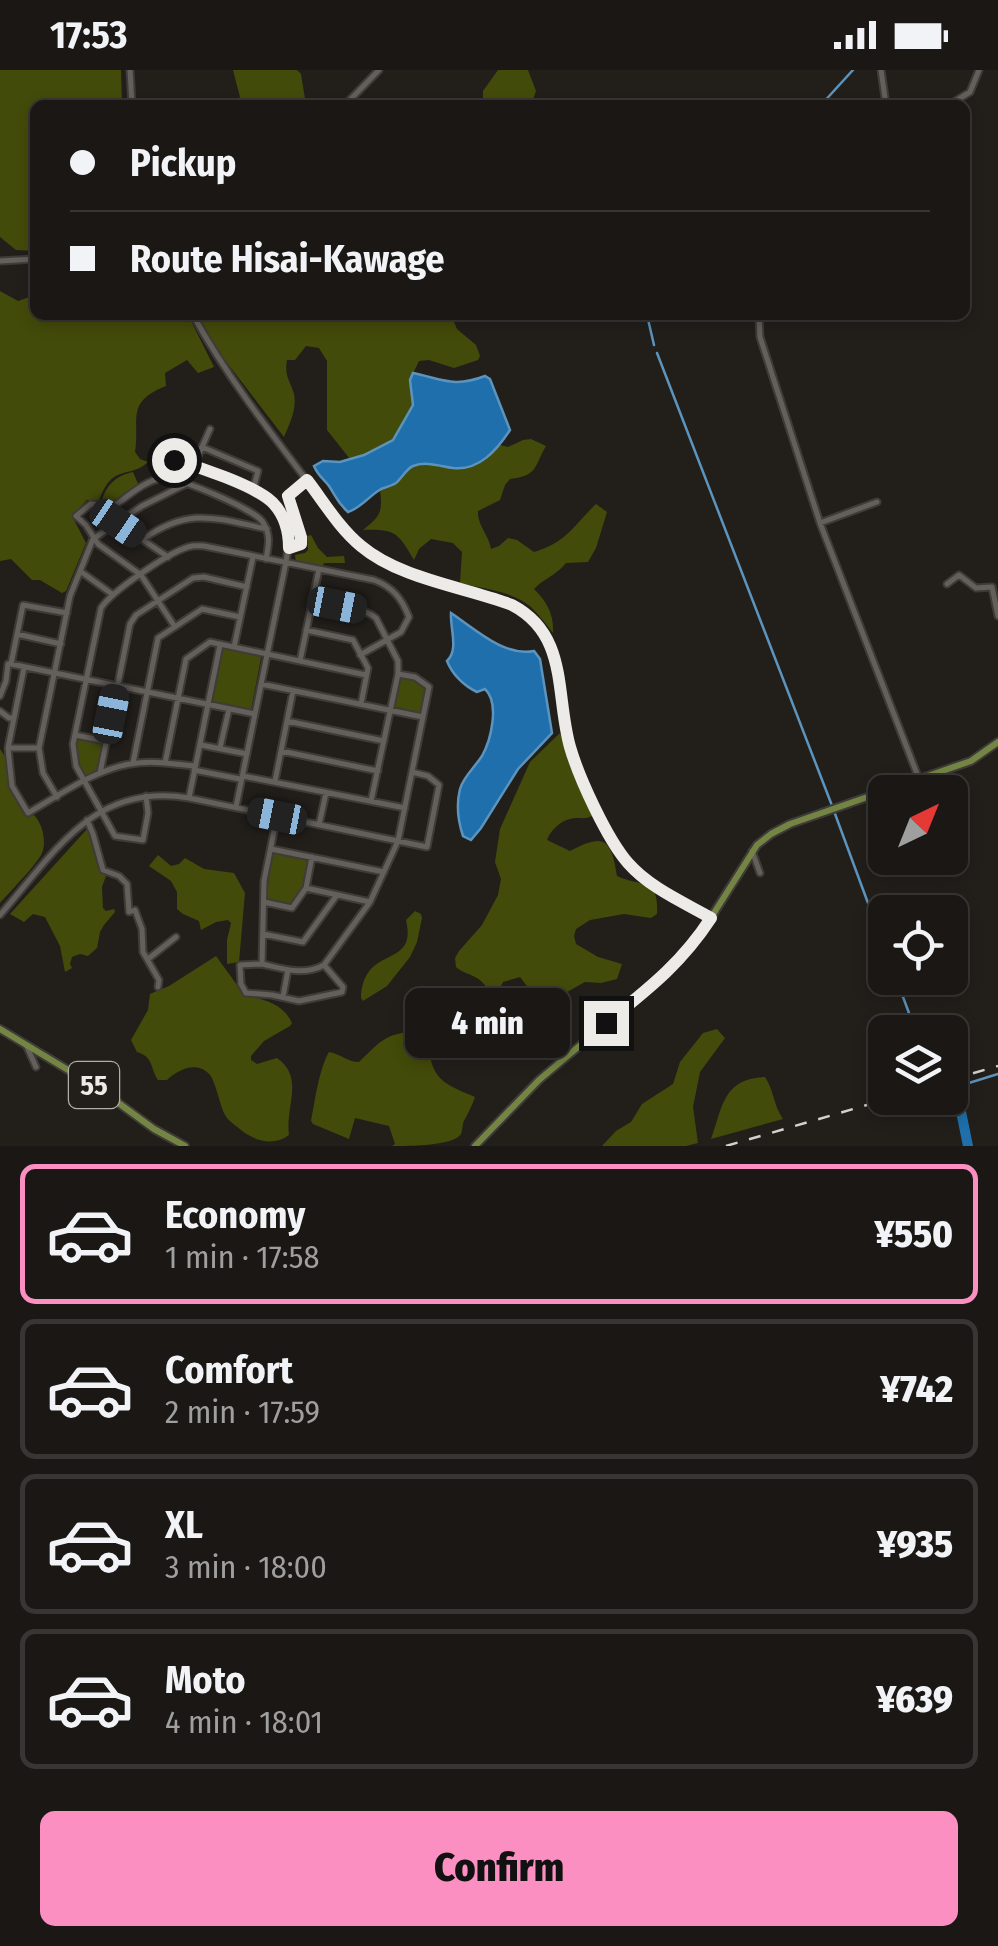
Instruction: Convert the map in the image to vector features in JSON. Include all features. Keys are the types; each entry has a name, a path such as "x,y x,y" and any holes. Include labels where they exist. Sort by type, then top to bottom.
{"main road":[{"path":"934,775 971,762 998,742"},
{"path":"475,1146 539,1080 687,953 752,851 777,830 868,797"},
{"name":"55","path":"0,1029 185,1146"}],"street":[{"path":"130,70 132,100"},
{"path":"350,100 379,70"},
{"path":"881,70 885,100"},
{"path":"957,100 970,92 979,70"},
{"path":"0,261 30,259"},
{"path":"196,320 224,368 342,527 368,551 396,567 512,605 538,624 556,660 566,732 577,769 620,852 646,880 711,918"},
{"path":"759,320 760,338 820,523 918,775"},
{"path":"194,466 210,428"},
{"path":"202,446 258,471 253,491"},
{"path":"174,460 267,498 282,514 289,535 236,808"},
{"path":"168,557 117,523 108,510 140,488 164,478 255,513 270,543 266,558"},
{"path":"289,548 301,544 301,537 288,496 307,480"},
{"path":"56,797 43,773 39,748 70,596 80,571 94,540 153,500 186,484"},
{"path":"820,523 877,502"},
{"path":"113,506 91,504 76,516 94,540 141,575 175,627"},
{"path":"143,539 190,517 266,529"},
{"path":"146,796 148,812 142,840 115,836 74,759 74,735 103,605 112,594 168,557 194,546 379,582 396,592 409,617 401,632 360,655"},
{"path":"234,647 254,556"},
{"path":"300,661 319,569"},
{"path":"80,571 112,594"},
{"path":"947,584 959,575 976,588 992,587 998,616"},
{"path":"100,773 130,624 136,615 193,578 247,587"},
{"path":"312,600 367,611 376,618 398,661 372,801"},
{"path":"0,696 24,604 67,613"},
{"path":"133,764 158,638 202,608 240,617"},
{"path":"306,630 352,640 368,668 360,704"},
{"path":"17,634 60,644"},
{"path":"165,763 186,659 210,642 366,674"},
{"path":"189,798 220,644"},
{"path":"11,664 255,714"},
{"path":"24,668 8,748 12,786 28,812 100,773 133,764 165,763 405,808"},
{"path":"324,965 344,987 342,992 303,1000 246,993 241,984 240,965 262,964 307,972 324,965 370,902 398,841 429,688 415,676 398,674"},
{"path":"261,684 423,717"},
{"path":"275,781 294,691"},
{"path":"220,748 229,709"},
{"path":"0,710 14,718"},
{"path":"287,721 384,741"},
{"path":"74,735 106,741"},
{"path":"200,744 247,754"},
{"path":"8,748 39,748"},
{"path":"282,751 378,772"},
{"path":"0,915 86,820 125,800 146,796 189,798 427,847 439,785 428,776 412,772"},
{"path":"320,825 326,792"},
{"path":"262,964 264,881 277,816"},
{"path":"86,820 103,870 127,884 129,912 135,910 140,920 144,952 159,980 158,987"},
{"path":"270,849 384,872"},
{"path":"752,851 760,873"},
{"path":"264,902 292,908 306,888 312,857"},
{"path":"306,888 370,902"},
{"path":"263,934 303,942 337,895"},
{"path":"148,959 176,937"},
{"path":"283,997 288,970"},
{"path":"26,1044 36,1068"}],"green space":[{"path":"0,70 121,70 122,100 30,100 30,251 16,250 0,237"},
{"path":"233,70 297,70 305,100 237,100 240,97"},
{"path":"498,70 528,70 536,91 533,100 483,100 483,91"},
{"path":"0,291 18,301 30,297 30,320 190,320 214,367 198,373 187,360 165,373 166,386 139,405 135,452 148,462 115,476 99,501 87,500 72,516 86,543 66,591 62,593 40,580 32,580 11,559 0,561"},
{"path":"201,320 453,320 457,329 476,345 480,356 454,368 419,361 410,380 413,405 393,440 350,459 327,430 327,361 319,348 306,346 295,360 287,360 295,405 284,437 211,342"},
{"path":"531,439 546,446 534,470 510,479 500,500 478,511 491,549 508,538 534,552 562,538 596,504 607,512 588,562 566,563 534,589 549,609 553,633 524,602 460,583 462,552 453,543 431,539 419,549 414,560 395,534 363,530 379,513 380,490 395,483 411,467 435,463 452,467 495,451 500,445 508,447"},
{"path":"133,472 139,486 116,502 101,502 112,482"},
{"path":"311,535 327,557 344,556 345,563 324,563 322,567 296,562 295,555 308,550 307,536"},
{"path":"224,647 260,655 251,710 211,701"},
{"path":"400,677 413,679 426,688 419,713 393,706"},
{"path":"560,733 594,815 563,822 547,840 570,851 591,842 604,842 612,854 617,876 652,888 657,914 651,918 624,914 590,920 576,929 576,944 598,957 622,964 617,979 585,982 542,1006 520,977 503,982 496,996 478,979 456,967 455,958 482,925 498,895 501,879 495,862 500,829 530,762"},
{"path":"78,737 103,743 97,771 85,776 77,757"},
{"path":"0,749 6,758 10,788 28,816 37,818 44,843 35,863 0,903"},
{"path":"88,828 93,835 94,853 106,876 103,908 115,912 100,932 97,948 88,956 72,957 72,968 65,972 60,946 45,917 33,914 24,922 10,914"},
{"path":"275,851 309,861 304,887 290,906 266,899"},
{"path":"158,855 171,866 185,858 204,869 234,873 245,893 239,962 227,964 231,923 228,920 201,930 199,921 177,909 177,892 171,881 149,866"},
{"path":"415,911 422,918 410,957 387,986 363,1001 364,981 379,962 404,946 408,935 406,920"},
{"path":"216,956 245,996 273,1004 292,1023 264,1041 251,1056 257,1064 277,1058 290,1074 289,1135 277,1141 253,1137 229,1120 205,1070 188,1068 167,1080 158,1080 149,1060 137,1052 131,1040 148,1010 150,994"},
{"path":"717,1029 725,1038 700,1072 693,1107 698,1143 602,1146 631,1122 642,1104 673,1084 680,1062 703,1033"},
{"path":"418,1031 437,1075 475,1097 457,1138 392,1146 395,1144 389,1126 355,1118 349,1139 313,1124 318,1085 329,1052 359,1062 384,1039"},
{"path":"765,1077 783,1119 711,1139 722,1105 733,1089 751,1079"}],"water":[{"path":"413,373 456,382 485,376 490,379 510,430 479,463 462,468 413,466 396,483 348,512 314,466 364,455 393,440 413,405"},
{"path":"451,613 501,646 534,651 540,659 552,733 518,769 471,840 461,830 460,789 485,749 493,712 485,689 477,692 468,686 447,661 453,645"}],"waterway":[{"path":"826,100 853,70"},
{"path":"648,320 654,345"},
{"path":"657,353 868,903"},
{"path":"902,995 910,1015"},
{"path":"968,1083 998,1074"},
{"path":"962,1115 968,1146"}],"railway":[{"path":"968,1075 998,1066"},
{"path":"726,1146 868,1105"}],"route":[{"path":"174,460 267,498 282,514 289,548 301,544 301,537 288,496 307,480 350,536 382,560 512,605 542,630 556,660 566,732 577,769 615,843 626,861 646,880 711,918 687,953 606,1023"}]}
